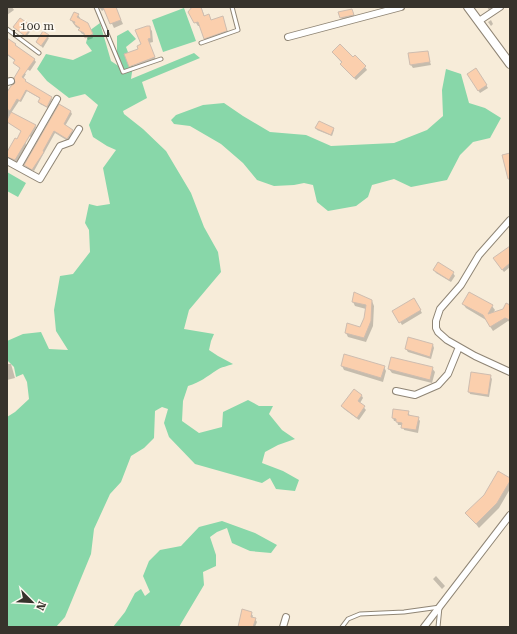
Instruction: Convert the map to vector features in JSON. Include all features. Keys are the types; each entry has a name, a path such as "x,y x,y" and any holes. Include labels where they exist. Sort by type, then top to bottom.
{"street":[{"path":"288,36 401,7"},
{"path":"468,7 510,64"},
{"path":"479,21 500,7"},
{"path":"18,167 57,99"},
{"path":"7,161 40,179 60,146 71,142 79,129"},
{"path":"510,220 482,251 461,285 438,313 436,321 437,330 444,337 459,347 510,372"},
{"path":"396,391 415,395 421,394 438,385 448,374 459,347"},
{"path":"424,627 510,515"},
{"path":"283,627 286,617"}],"lane":[{"path":"96,7 123,72 161,59"},
{"path":"201,43 238,30 232,7"},
{"path":"7,30 39,54"},
{"path":"342,627 348,619 360,614 404,612 440,607 438,627"}],"green space":[{"path":"184,8 196,41 163,52 152,20"},
{"path":"100,23 111,61 120,67 117,60 117,36 128,30 136,39 126,47 133,65 131,79 194,53 200,58 142,82 147,98 123,111 124,114 143,129 166,151 191,193 204,227 218,252 221,272 189,310 184,329 214,334 209,350 233,364 219,369 200,381 188,386 183,401 182,421 199,433 222,427 223,412 248,400 259,406 273,406 269,414 282,430 295,439 278,445 265,452 262,463 283,471 299,480 295,491 276,489 270,478 262,483 195,464 169,437 164,423 168,409 162,407 155,411 154,438 144,448 131,456 121,482 110,494 94,529 91,554 65,617 56,627 7,627 7,417 29,399 27,382 23,374 16,377 14,367 7,360 7,341 23,334 41,332 49,349 68,350 56,331 54,310 60,276 73,274 90,252 89,230 85,223 89,204 97,206 110,204 103,168 116,150 93,137 89,125 98,105 85,94 69,98 47,81 37,69 46,54 73,60 92,51 86,43 89,31"},
{"path":"446,69 461,74 469,103 485,108 501,118 490,138 473,142 460,155 447,180 411,187 394,179 372,185 368,197 356,206 328,211 317,202 313,185 304,183 274,186 257,180 243,163 221,144 190,126 174,124 171,120 176,115 203,105 224,103 270,132 306,135 331,146 394,143 427,130 443,116 442,90"},
{"path":"7,172 26,183 18,197 7,191"},
{"path":"222,521 255,533 277,545 271,553 250,551 232,543 227,528 217,532 210,537 216,555 216,566 203,572 204,585 179,627 113,627 125,612 135,593 141,589 145,596 150,592 143,576 149,561 160,550 181,546 199,527"}],"building":[{"path":"103,7 116,7 121,20 110,24"},
{"path":"192,7 201,7 204,16 209,14 211,20 223,16 227,31 204,39 198,22 194,23 188,12"},
{"path":"352,9 354,15 340,18 338,12"},
{"path":"74,12 79,14 77,17 88,23 93,34 85,38 84,33 78,30 80,28 74,24 75,22 70,20"},
{"path":"20,18 32,26 25,36 13,27"},
{"path":"150,26 151,38 148,39 155,57 129,67 124,54 138,49 137,46 141,44 135,30"},
{"path":"43,31 49,35 41,46 36,42"},
{"path":"7,38 35,59 22,77 26,80 25,81 52,97 47,107 38,102 40,98 26,90 20,101 17,99 10,111 7,109 7,92 15,83 14,78 20,68 13,63 15,60 7,54"},
{"path":"340,44 353,57 355,55 366,66 354,78 340,64 342,62 332,52"},
{"path":"428,51 430,62 410,65 408,53"},
{"path":"476,68 487,85 478,91 467,74"},
{"path":"59,104 71,111 64,124 73,130 67,139 54,131 43,151 44,152 32,170 24,165"},
{"path":"11,112 36,125 15,160 7,157 7,152 21,131 7,122"},
{"path":"319,121 334,128 331,135 315,128"},
{"path":"510,153 510,179 508,179 502,155"},
{"path":"510,246 510,263 502,270 493,258"},
{"path":"438,262 454,272 449,280 433,270"},
{"path":"354,292 372,300 371,321 364,338 345,333 347,323 360,327 364,318 366,305 352,302"},
{"path":"469,292 493,305 488,314 503,309 506,303 510,305 510,320 505,318 490,327 483,315 462,304"},
{"path":"414,298 421,310 399,323 392,311"},
{"path":"408,337 433,344 430,357 405,349"},
{"path":"344,354 385,366 381,378 341,366"},
{"path":"391,357 433,367 430,380 388,369"},
{"path":"471,372 491,375 488,395 468,392"},
{"path":"354,389 362,395 358,401 365,406 357,418 341,406"},
{"path":"393,409 409,411 408,415 419,417 416,430 401,428 402,423 396,422 396,419 392,418"},
{"path":"498,471 510,478 510,481 497,503 476,524 465,513 484,495"},
{"path":"242,609 252,612 251,617 256,618 253,627 238,627"}]}
